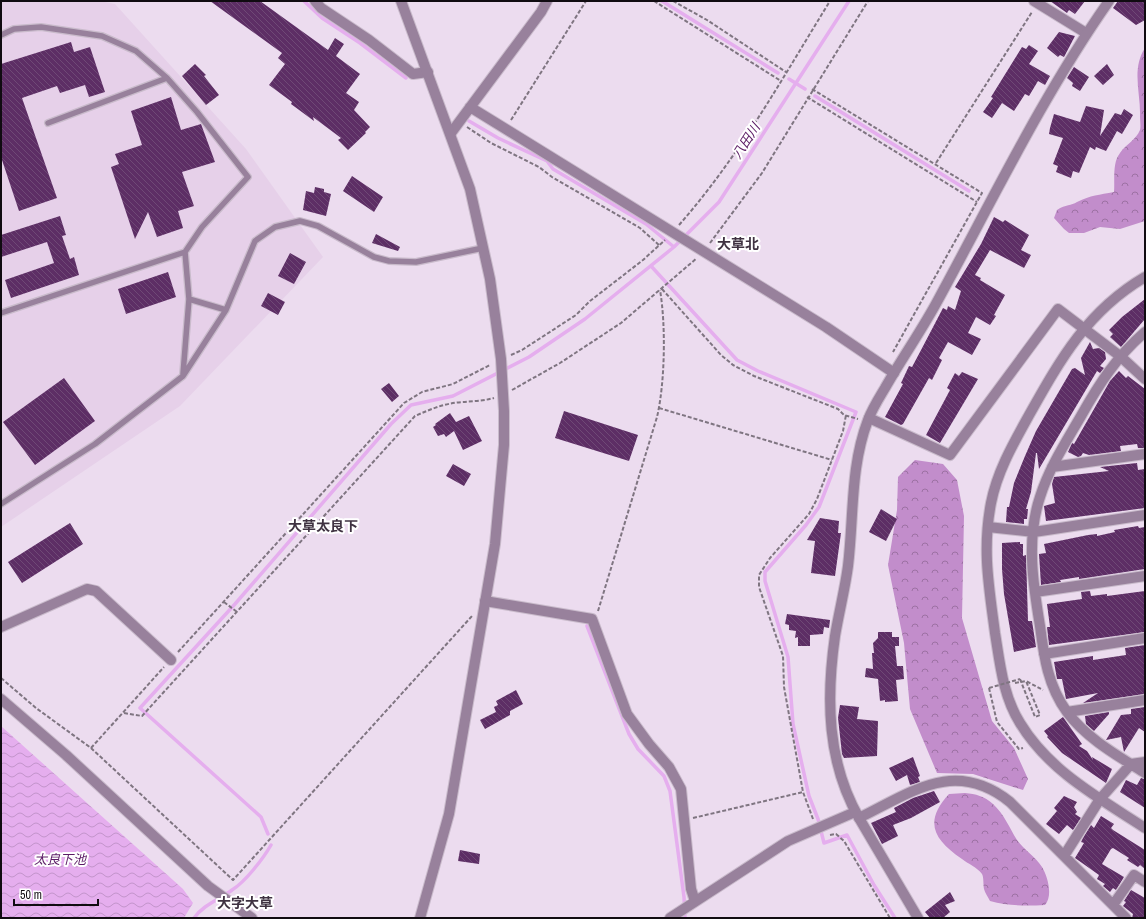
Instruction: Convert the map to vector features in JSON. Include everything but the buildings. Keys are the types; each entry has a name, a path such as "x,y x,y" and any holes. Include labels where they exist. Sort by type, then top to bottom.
{"street":[{"path":"315,1 321,8 369,40 413,74 428,72"},
{"path":"402,1 470,189 490,279 501,359 504,445 495,544 449,814 420,918"},
{"path":"451,133 541,12 547,1"},
{"path":"918,918 857,815 841,782 834,755 831,730 831,697 835,637 848,566 852,499 858,454 869,418 936,303 1032,126 1086,33 1109,1"},
{"path":"1036,2 1086,33"},
{"path":"470,107 826,327 894,373"},
{"path":"1145,277 1112,300 1083,328 1056,367 1006,459 992,502 988,527 986,557 987,578 1002,674 1013,712 1028,736 1056,768 1145,828"},
{"path":"869,418 950,455 1058,310 1120,356 1145,379"},
{"path":"1145,332 1120,356 1101,380 1052,467 1039,498 1031,562 1044,654 1053,689 1067,712 1078,726 1092,738 1145,774"},
{"path":"1052,467 1145,454"},
{"path":"988,527 1034,532 1145,515"},
{"path":"1035,592 1145,576"},
{"path":"1,627 87,589 96,591 171,660"},
{"path":"485,602 592,619 628,714 649,744 669,767 681,789 691,889 695,901"},
{"path":"1044,654 1145,638"},
{"path":"1,699 66,755 208,886 252,918"},
{"path":"1067,712 1145,700"},
{"path":"1064,856 1100,799 1131,764 1145,762"},
{"path":"670,918 788,841 820,833 857,815 936,782 963,781 997,792 1010,802 1126,918"},
{"path":"1113,905 1134,875 1145,882"}],"lane":[{"path":"1,35 14,29 41,27 102,36 136,50 167,78 197,112 248,177 202,227 185,252 1,313"},
{"path":"48,122 167,78"},
{"path":"1,503 95,444 183,376 226,310 254,241 274,227 300,221 318,226 374,258 389,261 416,262 483,248"},
{"path":"183,376 189,299 185,252"},
{"path":"189,299 226,310"}],"path":[{"path":"505,130 586,1"},
{"path":"654,1 781,81"},
{"path":"674,1 694,14 707,20 786,72"},
{"path":"91,748 404,403 422,392 453,384 501,359 522,350 576,315 590,301 644,260 672,233 702,199 731,161 830,1"},
{"path":"936,164 1036,2"},
{"path":"812,89 982,193 885,366"},
{"path":"807,97 977,202"},
{"path":"460,120 466,127 491,143 539,166 552,177 640,228 659,245"},
{"path":"592,619 596,615 659,408 664,311 661,290 721,355 733,365 754,376 838,409 847,415 858,419"},
{"path":"659,408 832,460"},
{"path":"847,415 843,431 832,460 809,514 770,558 759,575 759,588 783,656 784,687 803,792 820,833 836,834 844,841 890,918"},
{"path":"224,602 236,611"},
{"path":"1,678 36,708 91,748 233,880 485,602"},
{"path":"1023,748 1019,749 997,722 989,688 1020,679 1035,717 1040,715 1026,681"},
{"path":"1015,683 1026,681 1045,692 1053,689"},
{"path":"691,818 803,792"}],"shaded area":[{"path":"1,1 100,1 115,4 246,149 323,257 180,406 1,527"}],"green space":[{"path":"1145,48 1145,221 1120,229 1100,227 1084,233 1069,233 1054,218 1057,210 1087,198 1114,192 1114,172 1117,157 1136,137 1140,130 1138,64"},
{"path":"915,460 943,464 957,480 964,516 962,618 992,721 1014,748 1028,779 1023,790 973,774 937,773 910,709 904,643 888,565 897,510 898,477"},
{"path":"965,793 980,796 993,804 1003,816 1017,840 1042,867 1049,886 1049,897 1045,905 1017,905 990,901 984,889 982,874 975,867 964,861 944,845 935,830 934,822 936,813 949,794"}],"water":[{"name":"太良下池","path":"1,726 183,889 193,903 184,918 1,918"}],"waterway":[{"path":"304,1 322,18 360,43 406,78"},
{"path":"662,1 778,73"},
{"path":"268,834 261,817 140,708 235,604 391,424 411,405 453,396 529,357 585,319 674,247 719,202 849,1"},
{"name":"八田川","path":"789,79 805,89"},
{"path":"815,96 969,191"},
{"path":"469,121 498,138 547,161 553,169 646,224 674,247"},
{"path":"651,266 737,360 758,371 856,412 819,507 806,525 765,572 765,581 788,657 793,724 809,796 818,819 824,843 847,835 874,885 895,918"},
{"path":"587,626 629,734 638,749 664,776 670,791 684,897 685,918"},
{"path":"194,918 202,909 242,882 259,863 271,845"}],"district":[{"name":"大草北","path":"738,244"},
{"name":"大草太良下","path":"323,526"},
{"name":"大字大草","path":"245,903"}]}
